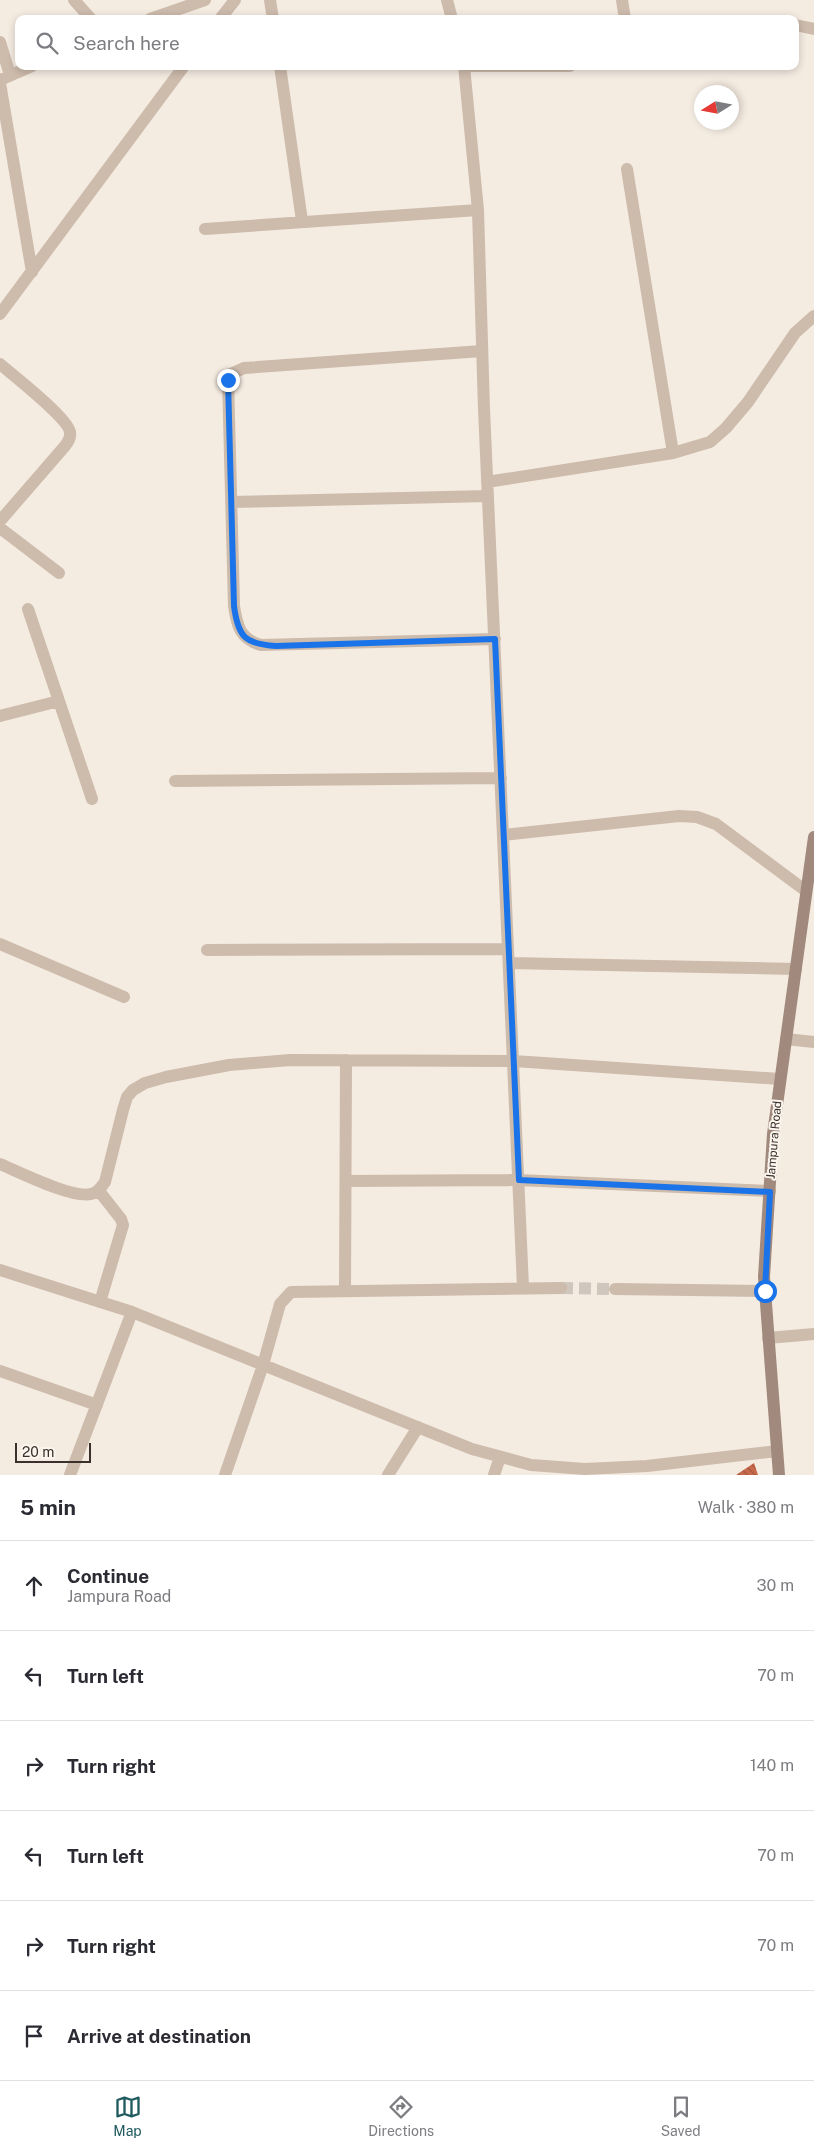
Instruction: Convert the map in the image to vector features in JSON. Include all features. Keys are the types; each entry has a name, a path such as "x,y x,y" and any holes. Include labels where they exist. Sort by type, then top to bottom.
{"street":[{"path":"74,0 87,15"},
{"path":"162,15 206,0"},
{"path":"223,15 235,0"},
{"path":"270,0 272,15"},
{"path":"447,0 451,15"},
{"path":"622,0 624,15"},
{"path":"799,26 814,29"},
{"path":"0,42 3,80 32,272"},
{"path":"3,80 24,70"},
{"path":"0,314 181,70"},
{"path":"281,70 302,221"},
{"path":"464,70 478,210 487,482 523,1287"},
{"path":"627,169 673,453"},
{"path":"205,229 478,210"},
{"path":"487,482 673,453 710,442 726,428 748,402 795,333 814,316"},
{"path":"482,351 244,368 231,374 228,380 234,606 238,628 244,637 251,642 276,646 495,639"},
{"path":"0,364 62,418 70,432 70,439 0,521"},
{"path":"231,502 488,496"},
{"path":"0,528 60,573"},
{"path":"28,609 92,799"},
{"path":"0,716 59,701"},
{"path":"175,781 501,778"},
{"path":"503,834 679,816 697,817 716,824 806,891"},
{"name":"Jampura Road","path":"779,1475 765,1291 773,1134 814,837"},
{"path":"0,944 124,997"},
{"path":"207,950 508,949"},
{"path":"509,963 796,969"},
{"path":"786,1039 814,1042"},
{"path":"345,1290 346,1060"},
{"path":"0,1164 70,1193 84,1195 99,1191 104,1182 127,1097 133,1090 145,1083 166,1077 259,1062 346,1060 514,1061 780,1079"},
{"path":"346,1181 519,1180 770,1192"},
{"path":"99,1191 123,1225 100,1302"},
{"path":"0,1270 132,1312 472,1449 531,1465 585,1469 647,1466 777,1451"},
{"path":"226,1475 263,1365 280,1304 291,1292 523,1287 561,1288"},
{"path":"615,1289 765,1291"},
{"path":"70,1475 132,1312"},
{"path":"768,1338 814,1334"},
{"path":"0,1371 97,1405"},
{"path":"388,1475 418,1428"},
{"path":"494,1475 500,1456"}],"building":[{"path":"754,1463 758,1475 736,1475"}],"tunnel":[{"path":"561,1288 615,1289"}],"route":[{"path":"228,380 234,606 238,628 244,637 251,642 261,645 276,646 495,639 519,1180 770,1192 764,1277 765,1291"}]}
